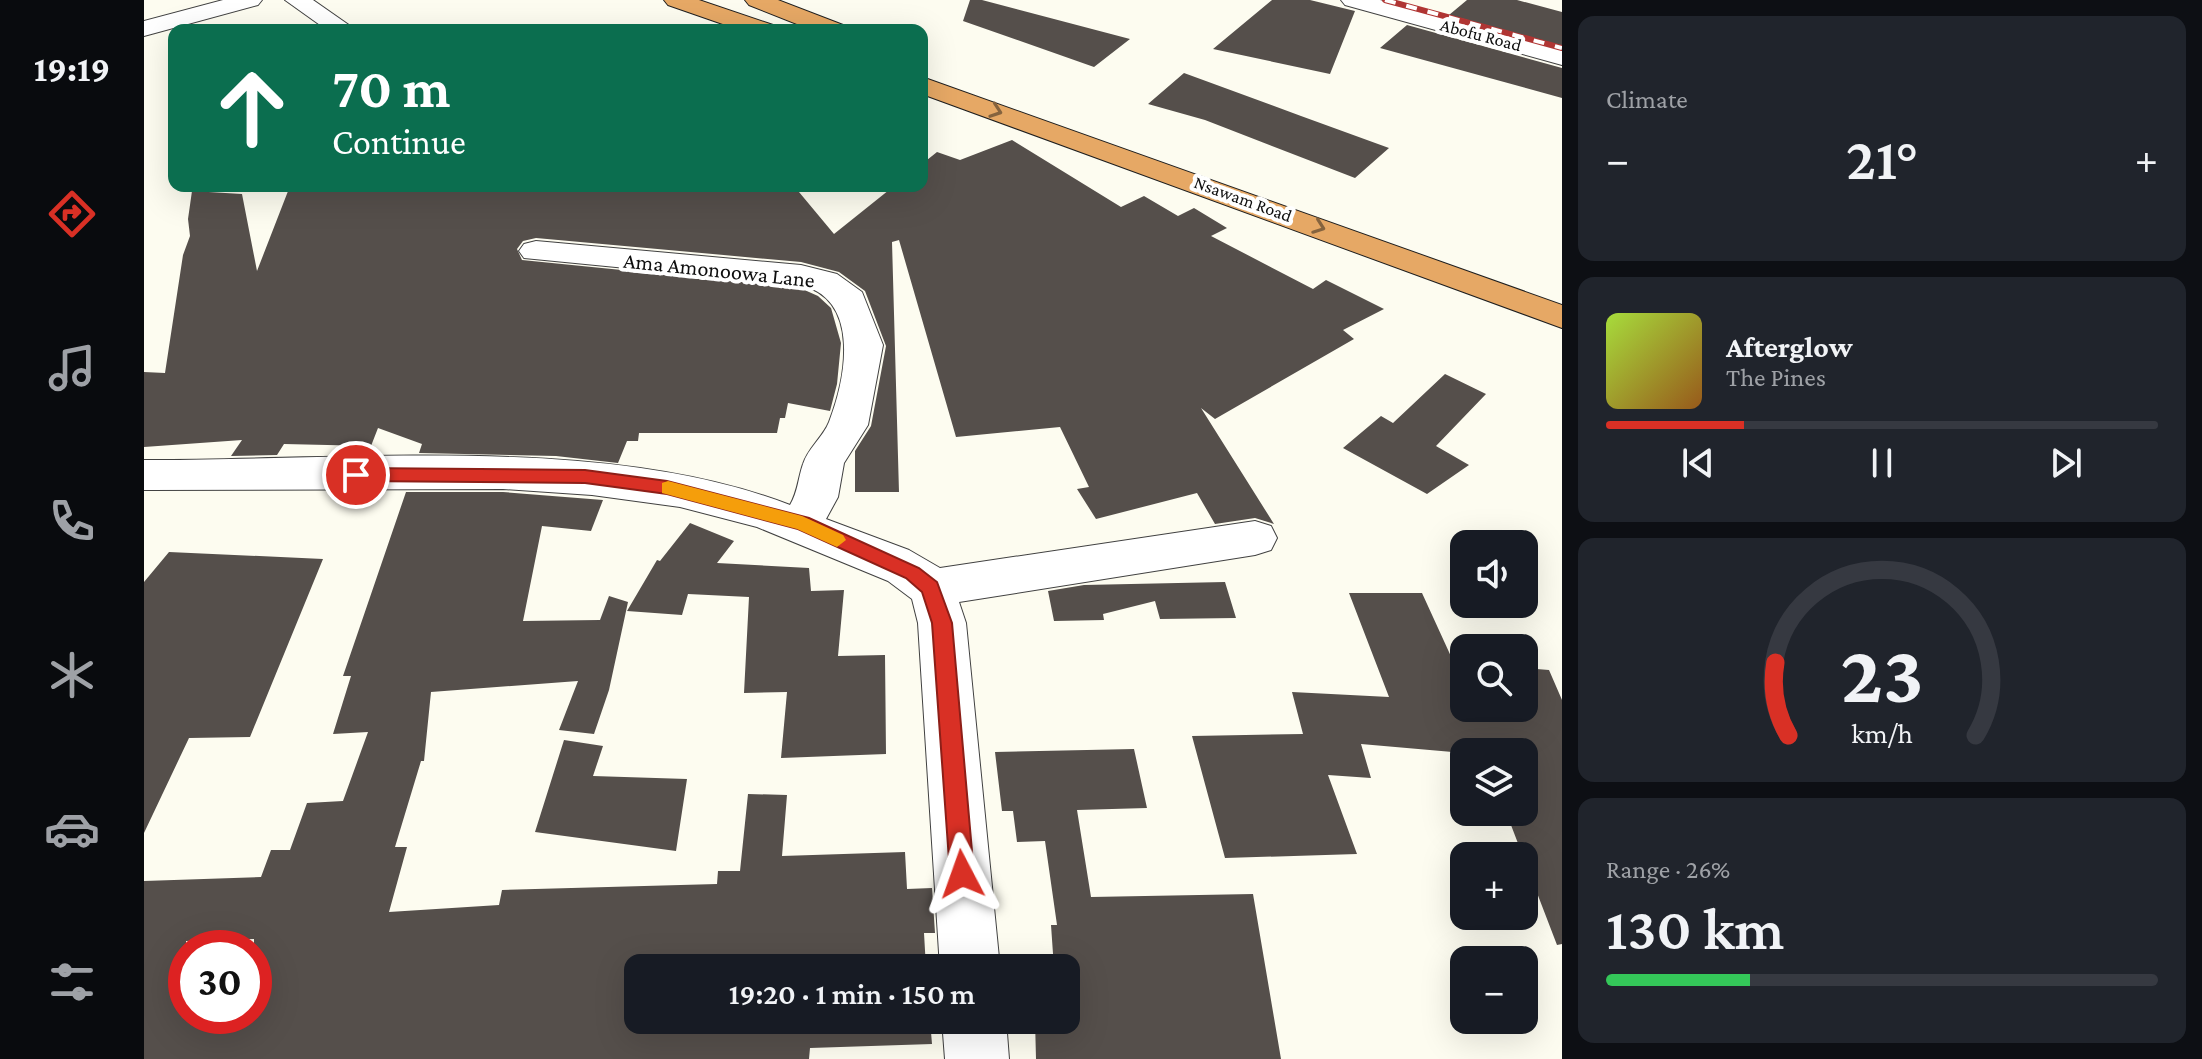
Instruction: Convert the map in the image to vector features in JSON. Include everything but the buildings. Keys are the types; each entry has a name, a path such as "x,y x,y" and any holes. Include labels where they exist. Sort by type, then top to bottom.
{"highway":[{"path":"676,0 746,24"},
{"path":"759,0 819,24"},
{"name":"Nsawam Road","path":"928,63 1322,199"},
{"name":"Nsawam Road","path":"928,87 1562,317"}],"street":[{"path":"144,29 250,0"},
{"path":"297,0 335,24"},
{"name":"Abofu Road","path":"1353,0 1562,57"},
{"name":"Ama Amonoowa Lane","path":"536,251 801,275 825,281 850,300 865,345 848,425 824,462 817,497 802,523"},
{"path":"144,475 585,477 667,488 802,523 913,573 930,588 942,623 969,954"},
{"path":"930,588 1255,538"},
{"path":"975,1034 977,1059"}],"railway":[{"path":"1385,0 1562,48"}],"slow traffic":[{"path":"668,488 802,523 837,540"}],"route":[{"path":"356,475 585,477 667,488 802,523 913,573 930,588 942,623 962,874"}]}
